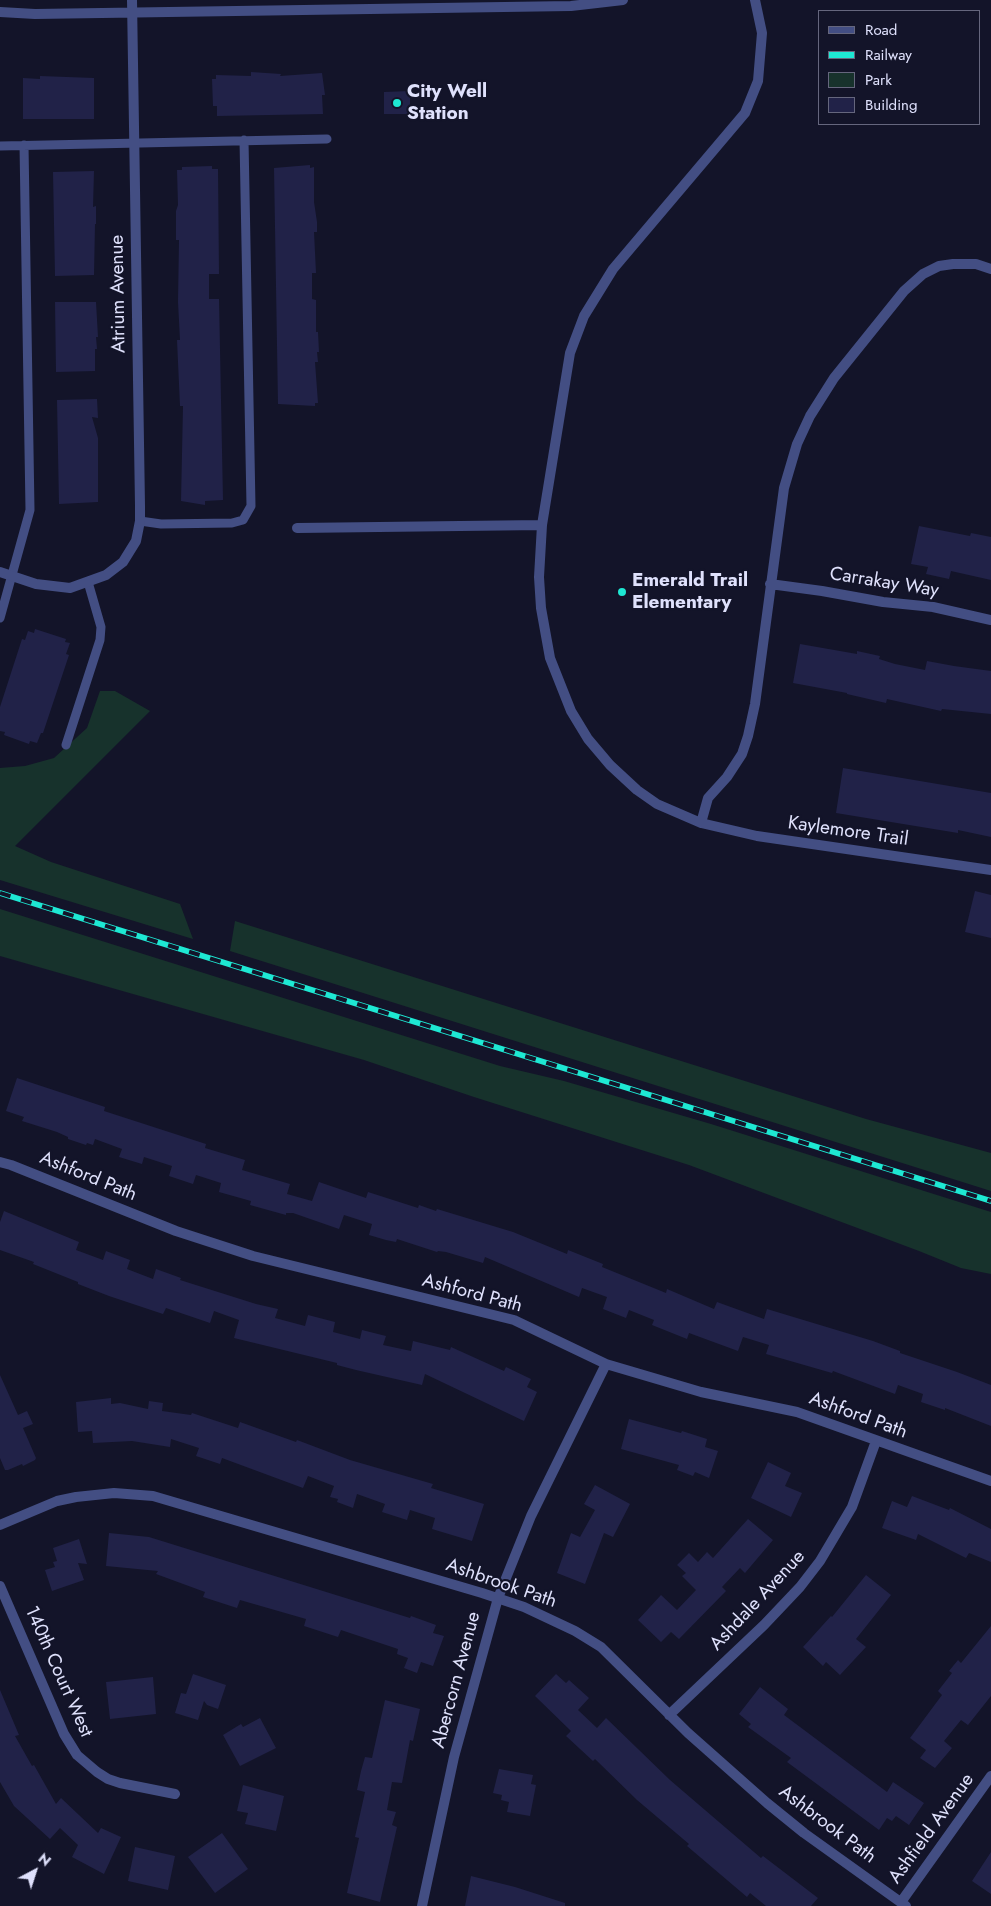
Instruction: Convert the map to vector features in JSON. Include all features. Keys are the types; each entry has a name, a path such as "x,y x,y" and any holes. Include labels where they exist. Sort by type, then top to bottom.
{"street":[{"name":"Atrium Avenue","path":"0,572 36,584 70,588 106,575 123,562 136,541 140,521 132,0"},
{"path":"0,12 35,14 571,6 623,0"},
{"name":"Kaylemore Trail","path":"755,0 762,33 758,81 745,113 613,268 584,316 570,353 542,524 541,608 550,658 571,711 588,739 610,765 637,790 657,804 701,823 757,836 991,870"},
{"path":"701,823 708,798 727,777 742,754 748,736 755,704 784,488 797,444 810,416 834,378 904,291 923,274 939,266 953,264 976,264 991,269"},
{"path":"297,528 542,524"},
{"name":"Carrakay Way","path":"770,584 883,602 933,607 991,620"},
{"name":"Ashford Path","path":"0,1162 11,1164 176,1231 253,1256 514,1320 606,1364 701,1392 797,1412 991,1481"},
{"name":"Abercorn Avenue","path":"422,1906 454,1757 498,1598 531,1516 606,1364"},
{"name":"Ashdale Avenue","path":"669,1715 764,1625 800,1587 820,1561 852,1506 876,1441"},
{"name":"Ashbrook Path","path":"0,1525 57,1501 76,1497 114,1493 143,1495 172,1501 498,1598 551,1618 601,1648 622,1666 669,1715 789,1821 903,1904"},
{"name":"140th Court West","path":"0,1586 64,1734 77,1756 108,1779 175,1794"},
{"name":"Ashfield Avenue","path":"903,1904 991,1776"}],"lane":[{"path":"0,146 327,139"},
{"path":"140,521 161,524 232,523 243,520 251,506 244,140"},
{"path":"0,618 30,510 24,145"},
{"path":"66,745 100,640 101,628 88,582"}],"green space":[{"path":"100,691 115,691 150,711 15,846 51,862 180,904 193,939 0,880 0,768 25,766 54,758 87,728"},
{"path":"0,909 500,1066 564,1081 711,1124 991,1212 991,1274 961,1268 689,1165 364,1060 0,956"},
{"path":"235,921 866,1119 991,1153 991,1191 230,951"}],"building":[{"path":"251,72 281,74 280,76 322,73 325,95 322,95 323,114 217,116 217,106 213,106 212,79 216,79 216,75 251,76"},
{"path":"40,76 94,78 94,119 23,119 23,78 40,79"},
{"name":"City Well Station","path":"410,91 410,114 384,114 384,92"},
{"path":"310,165 310,168 314,167 314,202 317,222 317,232 314,232 316,273 312,273 312,299 316,300 316,332 318,332 318,362 315,362 318,403 315,403 315,406 278,404 274,168"},
{"path":"212,166 212,169 218,169 219,274 209,274 209,299 219,299 223,500 205,501 205,505 181,501 183,406 180,406 177,340 180,340 178,302 179,240 176,240 176,211 178,205 177,170 182,170 182,167"},
{"path":"94,171 93,207 96,206 96,224 94,275 55,276 53,172"},
{"path":"55,302 96,302 98,337 96,337 95,371 56,372"},
{"path":"97,399 98,418 92,417 98,438 98,502 59,504 57,400"},
{"path":"919,526 970,536 971,533 991,537 991,580 951,571 949,579 926,574 928,567 911,564"},
{"path":"35,629 66,639 65,642 70,643 66,654 69,655 43,733 41,733 37,743 30,741 29,744 4,735 5,732 0,731 0,707 22,639 25,640 28,631 34,633"},
{"path":"800,644 857,654 857,651 880,656 879,659 895,664 925,670 927,661 991,671 991,714 942,709 941,711 887,699 886,703 847,693 793,683"},
{"path":"843,768 991,793 991,837 958,830 958,833 836,813"},
{"path":"975,891 991,895 991,938 965,932"},
{"path":"17,1078 105,1107 104,1111 206,1144 205,1148 245,1160 242,1170 290,1184 287,1194 312,1201 319,1182 366,1198 368,1192 418,1208 419,1205 436,1211 437,1209 513,1232 567,1254 568,1250 603,1264 602,1267 666,1293 667,1289 714,1309 717,1302 764,1319 767,1309 873,1341 900,1351 900,1353 991,1385 991,1426 945,1408 945,1410 921,1402 923,1394 898,1385 895,1394 833,1371 832,1373 766,1354 769,1345 743,1337 738,1351 689,1333 687,1339 652,1325 654,1320 629,1310 626,1318 603,1309 607,1297 582,1288 579,1297 485,1257 483,1263 446,1252 437,1252 397,1239 396,1242 369,1235 372,1224 344,1215 339,1229 293,1213 286,1213 286,1215 250,1205 251,1201 219,1192 221,1183 196,1175 193,1184 169,1176 172,1166 144,1157 142,1164 119,1157 122,1149 95,1139 93,1145 87,1143 86,1145 68,1139 68,1137 57,1132 22,1121 24,1117 6,1111"},
{"path":"4,1211 79,1242 76,1250 103,1260 106,1251 130,1260 127,1269 153,1279 156,1269 181,1278 180,1280 278,1309 275,1318 305,1326 308,1315 335,1322 333,1332 360,1339 362,1330 386,1336 383,1345 411,1351 413,1341 450,1350 451,1347 504,1371 506,1367 531,1379 527,1387 537,1392 524,1421 425,1374 422,1385 356,1370 337,1365 337,1363 234,1338 239,1320 214,1311 210,1323 166,1308 163,1314 109,1296 33,1264 34,1262 0,1250 0,1222"},
{"path":"0,1375 18,1415 27,1411 33,1424 23,1428 36,1458 23,1466 22,1464 8,1470 5,1470 0,1458"},
{"path":"111,1398 111,1404 120,1403 148,1409 149,1401 163,1403 162,1411 191,1415 192,1413 238,1428 240,1422 296,1442 297,1440 350,1460 433,1484 431,1488 484,1504 472,1541 432,1529 435,1518 410,1510 407,1520 382,1512 385,1504 357,1494 353,1508 337,1502 338,1499 330,1497 334,1486 308,1476 303,1488 222,1458 220,1464 196,1456 199,1448 171,1439 170,1447 132,1441 93,1443 92,1431 78,1432 76,1402"},
{"path":"629,1419 681,1433 682,1431 707,1439 705,1447 718,1451 709,1478 695,1472 693,1476 677,1470 679,1465 621,1449"},
{"path":"768,1462 791,1473 785,1486 802,1493 791,1517 751,1498"},
{"path":"595,1485 630,1504 613,1537 604,1533 585,1584 557,1573 571,1533 580,1537 595,1510 584,1504"},
{"path":"912,1496 949,1510 950,1508 991,1529 991,1562 969,1553 966,1558 918,1534 916,1540 882,1528 892,1501 907,1507"},
{"path":"748,1519 773,1540 745,1573 740,1568 722,1587 726,1591 679,1639 671,1632 661,1642 638,1620 661,1595 677,1610 696,1590 682,1576 686,1573 677,1565 689,1553 698,1562 707,1552 713,1558"},
{"path":"109,1533 149,1537 410,1618 411,1616 436,1625 433,1633 444,1636 433,1666 421,1662 417,1673 404,1668 408,1658 397,1654 398,1649 341,1630 338,1637 304,1626 306,1619 240,1600 237,1608 203,1597 205,1592 156,1574 158,1571 106,1566"},
{"path":"79,1539 87,1564 78,1563 84,1580 52,1591 45,1570 55,1567 53,1562 57,1561 53,1548"},
{"path":"866,1575 891,1595 856,1639 866,1647 840,1675 826,1662 823,1666 803,1647 832,1617"},
{"path":"991,1626 991,1696 968,1725 961,1720 944,1741 952,1748 935,1768 920,1758 926,1750 910,1738 942,1695 938,1691 952,1673 949,1671 958,1660 961,1663"},
{"path":"193,1674 226,1685 218,1709 207,1705 204,1701 198,1720 175,1713 181,1693 186,1694"},
{"path":"556,1674 566,1683 569,1680 589,1698 578,1710 597,1728 606,1718 670,1780 761,1858 763,1856 818,1898 811,1906 766,1906 750,1893 747,1897 687,1846 689,1844 637,1800 595,1759 593,1761 566,1736 571,1731 535,1696"},
{"path":"153,1677 156,1714 110,1719 106,1682"},
{"path":"760,1687 788,1709 784,1715 887,1792 893,1782 924,1803 909,1825 896,1816 892,1821 887,1818 879,1830 787,1762 791,1758 748,1727 751,1724 739,1714"},
{"path":"0,1690 19,1735 15,1736 56,1804 61,1798 98,1833 101,1828 121,1837 104,1874 72,1857 78,1845 60,1828 50,1839 14,1806 0,1782"},
{"path":"385,1700 420,1709 413,1741 410,1740 402,1783 392,1782 387,1810 396,1812 392,1825 397,1827 380,1902 347,1893 359,1838 355,1837 365,1792 357,1790 365,1757 372,1758"},
{"path":"260,1718 276,1748 240,1766 223,1735 241,1724 243,1727"},
{"path":"499,1769 533,1775 531,1784 536,1785 530,1816 507,1812 509,1802 501,1800 502,1795 493,1793"},
{"path":"243,1785 284,1796 276,1831 245,1824 248,1813 237,1811"},
{"path":"222,1833 248,1869 215,1893 188,1857"},
{"path":"135,1847 175,1856 168,1890 128,1881"},
{"path":"991,1852 991,1894 972,1881"},
{"path":"471,1876 515,1887 565,1903 565,1906 465,1906"}],"railway":[{"path":"0,893 991,1201"}],"place":[{"name":"City Well Station","path":"397,103"},
{"name":"Emerald Trail Elementary","path":"622,592"}]}
